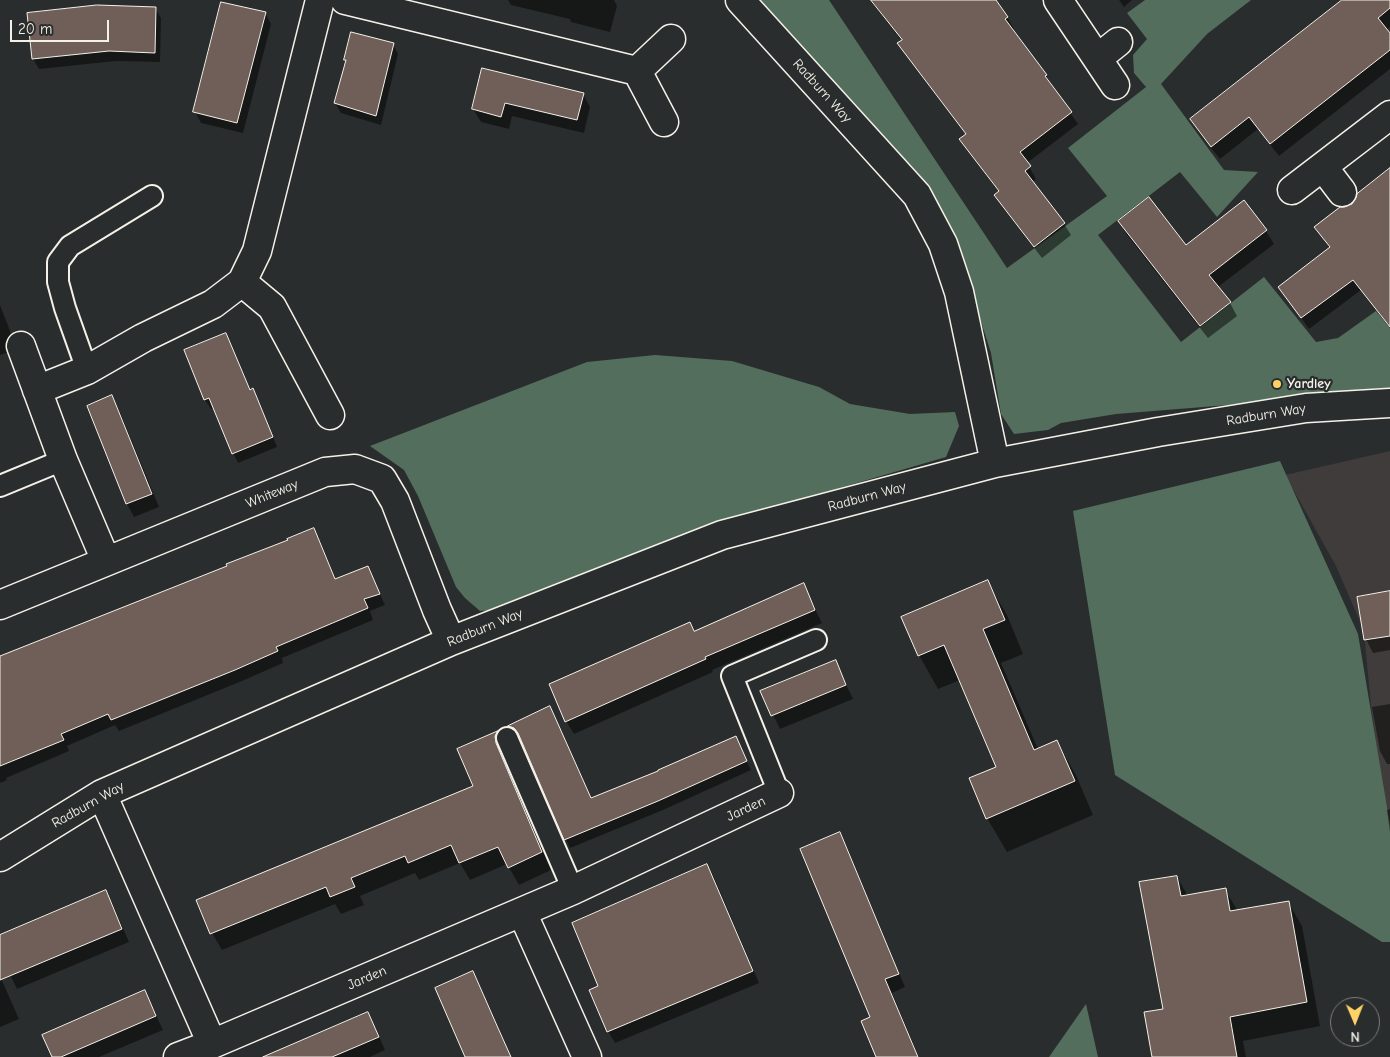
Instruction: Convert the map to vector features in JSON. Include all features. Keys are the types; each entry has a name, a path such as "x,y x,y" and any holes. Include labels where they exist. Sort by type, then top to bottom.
{"street":[{"path":"37,390 87,370 143,338 213,304 242,282 257,251 320,0"},
{"path":"345,0 637,72 664,122"},
{"name":"Radburn Way","path":"740,0 917,195 943,244 958,292 995,463"},
{"path":"1058,0 1108,50 1115,85"},
{"path":"637,72 671,39"},
{"path":"1292,190 1390,115"},
{"path":"1323,168 1342,192"},
{"path":"242,282 272,307 330,415"},
{"path":"21,346 63,460 106,561"},
{"name":"Radburn Way","path":"0,857 102,794 451,642 722,535 995,463 1158,432 1306,408 1390,403"},
{"name":"Whiteway","path":"0,605 324,472 355,468 382,479 395,502 451,642"},
{"name":"Jarden","path":"178,1057 573,890 779,793"},
{"path":"102,794 212,1044"},
{"path":"522,912 587,1057"}],"lane":[{"path":"87,370 58,282 58,262 70,246 152,196"},
{"path":"0,486 63,460"},
{"path":"779,793 732,676 816,640"},
{"path":"507,738 573,890"}],"shaded area":[{"path":"1390,451 1390,841 1371,706 1364,631 1336,566 1285,475"}],"green space":[{"path":"759,0 829,0 1007,268 1107,196 1068,148 1146,87 1134,73 1133,55 1147,39 1127,13 1145,0 1251,0 1207,34 1161,84 1224,170 1258,172 1217,217 1180,172 1098,235 1181,342 1264,277 1316,342 1338,338 1376,311 1390,328 1390,392 1116,414 1061,423 1048,430 1014,434 1001,414 991,353 958,249 924,189"},
{"path":"655,355 732,361 819,387 850,404 910,414 955,412 959,426 946,457 713,525 500,610 480,611 456,587 418,496 404,470 370,446 587,362"},
{"path":"1280,461 1358,634 1390,825 1390,942 1382,942 1115,775 1073,511"},
{"path":"1086,1004 1098,1057 1049,1057"}],"building":[{"path":"871,0 996,0 1008,17 1005,19 1072,112 1020,152 1031,166 1025,171 1065,223 1034,247 994,195 999,191 959,139 966,134 897,43 902,40"},
{"path":"1342,0 1390,0 1390,8 1378,18 1390,33 1390,50 1270,144 1249,117 1211,147 1190,119"},
{"path":"221,2 266,12 237,123 193,112"},
{"path":"97,5 156,7 155,53 109,51 32,59 27,13"},
{"path":"351,32 394,43 376,116 334,103 346,60 344,60"},
{"path":"482,68 584,93 577,120 505,103 501,117 472,109"},
{"path":"1390,168 1390,327 1353,280 1301,318 1278,287 1330,247 1314,227 1340,207 1352,204 1357,194"},
{"path":"1149,197 1186,245 1244,200 1267,230 1209,275 1231,302 1200,326 1118,221"},
{"path":"226,333 250,390 253,388 273,437 232,454 209,398 204,400 184,350"},
{"path":"112,395 152,494 126,504 87,406"},
{"path":"314,528 335,579 368,566 380,594 364,599 368,608 276,647 278,651 235,670 111,720 108,714 61,734 64,740 0,766 0,656 227,566 226,564"},
{"path":"988,580 1005,620 983,629 1034,750 1057,740 1075,781 986,819 969,778 996,767 944,645 918,656 901,617"},
{"path":"804,583 815,610 705,657 706,659 565,722 549,684 690,622 694,631"},
{"path":"1390,591 1390,636 1364,640 1357,597"},
{"path":"836,660 846,685 771,716 760,691"},
{"path":"550,706 591,798 658,771 736,736 747,761 564,840 518,733 514,728 508,726"},
{"path":"498,731 495,736 496,743 542,852 508,868 498,847 459,863 451,845 408,863 405,856 351,878 355,887 330,897 326,887 210,934 196,900 473,786 457,749"},
{"path":"840,832 899,974 885,979 918,1057 876,1057 861,1021 870,1017 800,849"},
{"path":"707,864 753,971 607,1032 589,990 598,986 572,923"},
{"path":"1177,876 1181,896 1226,888 1230,911 1289,901 1307,1002 1230,1017 1237,1057 1152,1057 1144,1012 1163,1009 1139,882"},
{"path":"106,890 122,929 0,980 0,935"},
{"path":"473,971 511,1057 465,1057 435,988"},
{"path":"145,990 156,1016 61,1057 52,1057 42,1035"},
{"path":"368,1012 379,1037 332,1057 263,1057"}],"place":[{"name":"Yardley","path":"1277,384"}]}
